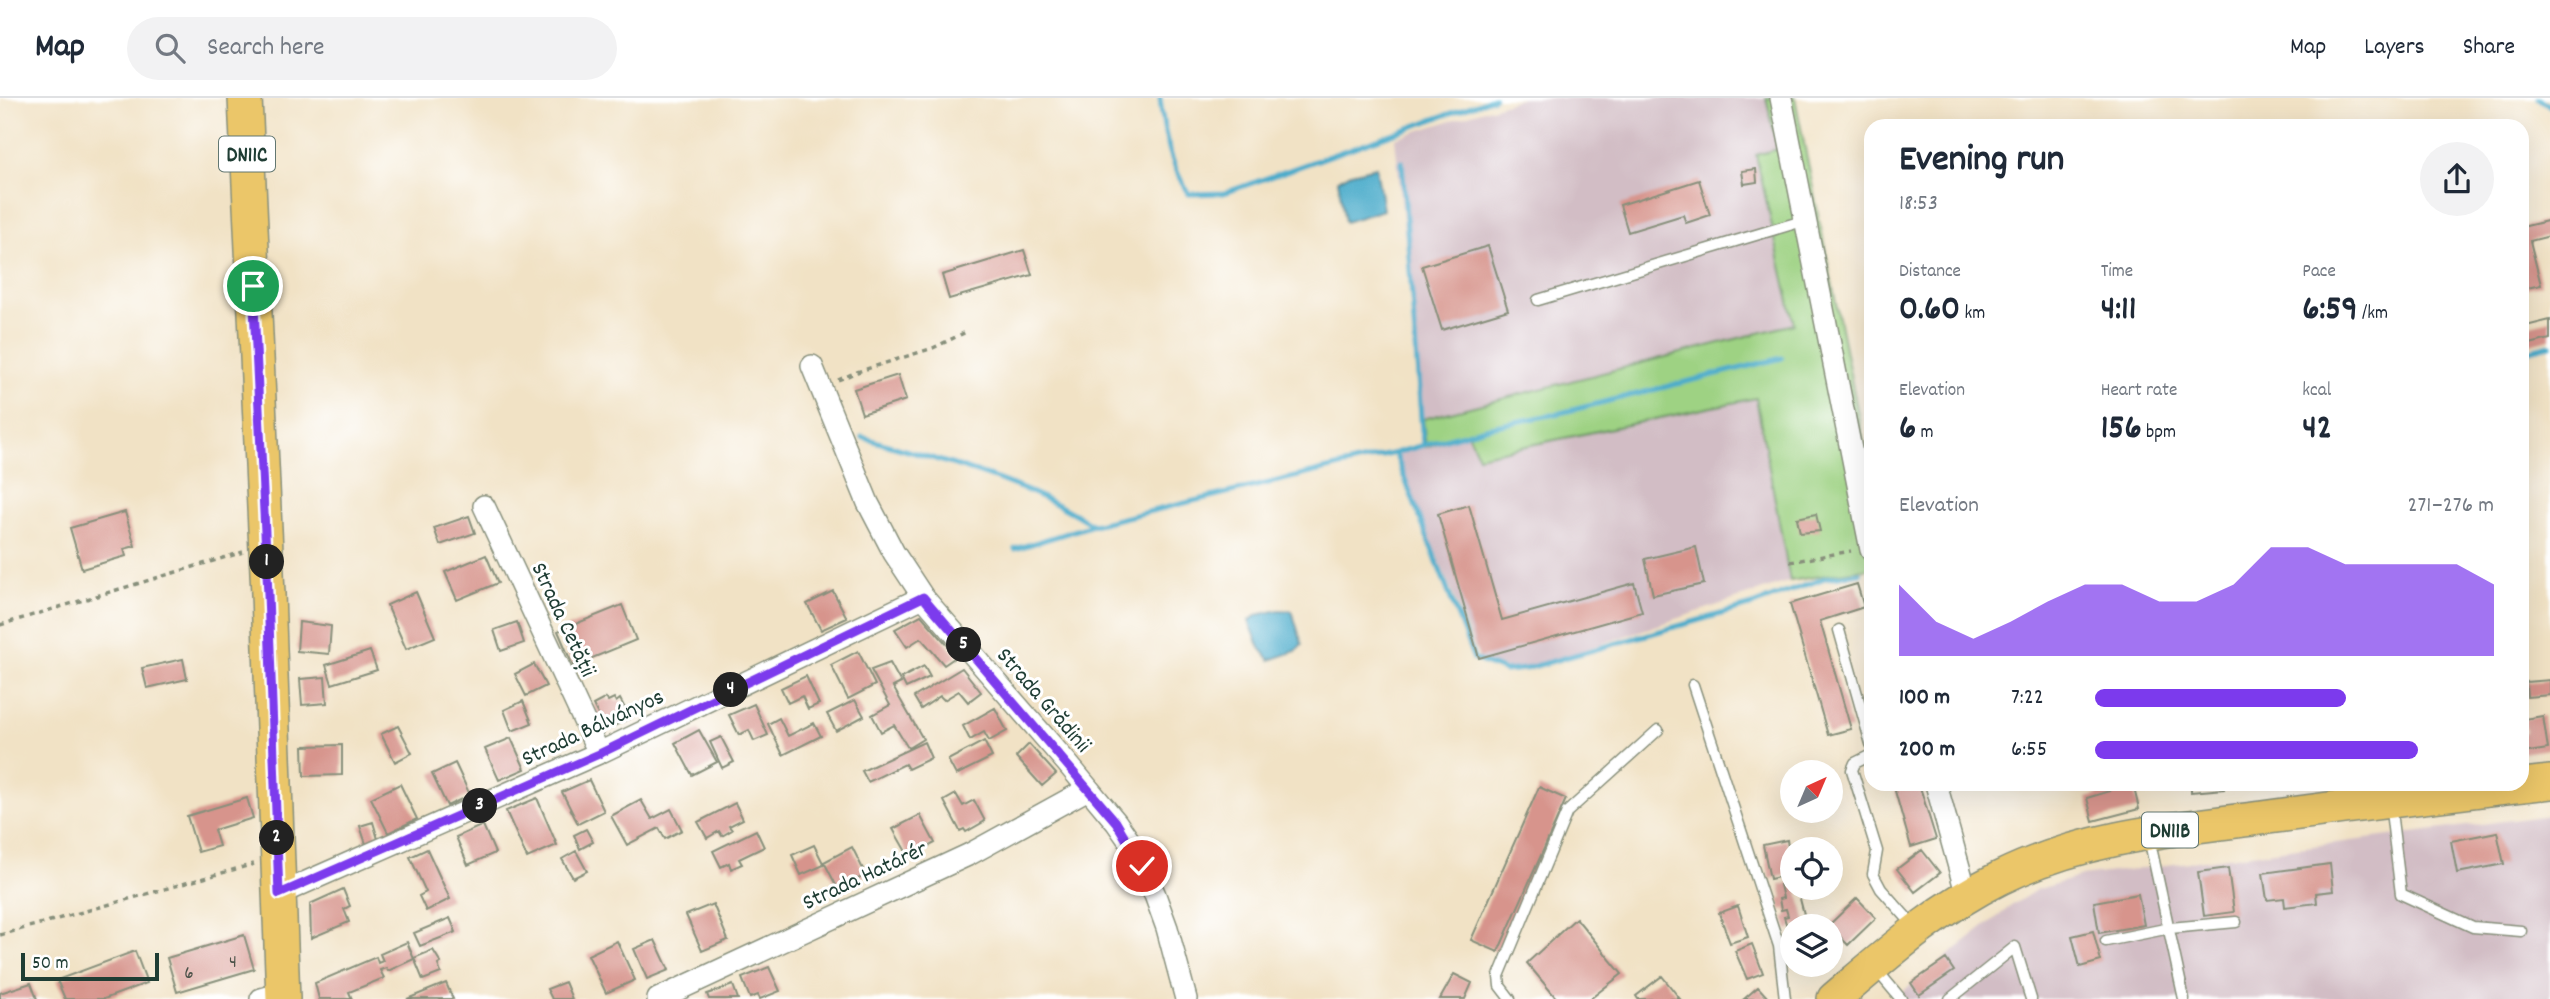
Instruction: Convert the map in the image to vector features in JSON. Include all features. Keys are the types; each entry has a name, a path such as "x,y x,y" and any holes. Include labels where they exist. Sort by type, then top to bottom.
{"main road":[{"name":"DN11C","path":"245,98 278,858 275,997"},
{"name":"DN11B","path":"2529,784 2550,782"},
{"name":"DN11B","path":"1834,999 1917,929 1967,895 2002,877 2080,847 2148,832 2474,791"}],"street":[{"path":"1781,98 1864,519"},
{"name":"Strada Grădinii","path":"812,366 868,503 894,553 923,597 1116,822 1142,866 1167,928 1186,999"},
{"name":"Strada Cetății","path":"484,506 599,754"},
{"name":"Strada Bálványos","path":"279,894 599,754 923,597"},
{"name":"Strada Határér","path":"658,999 970,854 1088,789"},
{"path":"1938,791 1967,895"}],"lane":[{"path":"1538,300 1805,220"},
{"path":"1839,630 1864,719"},
{"path":"1693,685 1779,946 1785,999"},
{"path":"1510,999 1500,986 1499,976 1567,812 1658,730"},
{"path":"1864,758 1855,763 1852,770 1877,851 1873,874 1881,889 1917,929"},
{"path":"2390,801 2401,894 2473,927 2521,931"},
{"path":"2148,832 2184,999"},
{"path":"2106,941 2170,928 2236,922"},
{"path":"1950,999 2015,947 2031,999"},
{"path":"1874,965 1901,999"}],"path":[{"path":"822,391 857,372 933,348 966,332"},
{"path":"0,625 266,545"},
{"path":"1790,562 1864,550"},
{"path":"0,935 278,858"}],"shaded area":[{"path":"1523,98 1766,98 1778,149 1756,155 1794,324 1423,419 1395,138"},
{"path":"1756,398 1790,581 1517,672 1479,659 1396,454 1468,433 1478,456"},
{"path":"2550,815 2550,999 1893,999 2011,906 2036,890 2082,876"}],"green space":[{"path":"1766,98 1795,98 1864,443 1864,569 1790,581 1756,398 1478,456 1468,433 1426,447 1423,419 1794,324 1756,155 1778,149"}],"water":[{"path":"1376,167 1383,210 1345,222 1338,180 1351,173"},
{"path":"1279,610 1292,611 1302,644 1296,651 1270,660 1260,648 1249,621 1257,615"}],"building":[{"path":"1756,169 1757,182 1744,184 1742,171"},
{"path":"1699,180 1710,215 1686,223 1683,215 1628,232 1620,205"},
{"path":"2550,221 2550,236 2530,241 2541,285 2529,288 2529,225"},
{"path":"1488,246 1508,310 1442,330 1422,266"},
{"path":"1024,250 1032,275 949,299 942,275"},
{"path":"2550,320 2550,339 2529,344 2529,325"},
{"path":"898,375 906,400 862,414 854,389"},
{"path":"1469,505 1502,620 1634,583 1642,612 1479,658 1438,514"},
{"path":"125,512 135,546 124,549 126,556 82,569 70,528"},
{"path":"1816,514 1820,531 1800,533 1797,518"},
{"path":"469,516 475,533 440,545 434,528"},
{"path":"1696,547 1704,584 1653,595 1645,559"},
{"path":"486,555 498,583 457,600 445,572"},
{"path":"1857,584 1864,607 1820,621 1851,729 1828,735 1790,604"},
{"path":"833,591 847,618 821,630 807,604"},
{"path":"416,592 435,637 406,649 387,605"},
{"path":"622,605 636,640 573,666 558,631"},
{"path":"921,615 957,656 944,665 921,638 907,647 895,629"},
{"path":"299,622 331,626 329,654 297,651"},
{"path":"517,622 524,643 501,651 494,630"},
{"path":"370,651 377,670 332,684 326,665"},
{"path":"858,651 875,685 848,699 831,665"},
{"path":"183,659 187,679 147,688 142,668"},
{"path":"890,663 901,683 893,687 923,739 908,748 894,725 881,732 872,715 890,705 871,670"},
{"path":"534,664 546,686 526,696 515,674"},
{"path":"924,666 930,677 906,688 901,678"},
{"path":"962,668 981,692 968,702 959,691 944,700 940,696 921,709 914,697"},
{"path":"806,676 819,704 808,709 802,696 788,703 781,688"},
{"path":"325,677 327,703 302,705 300,679"},
{"path":"2550,680 2550,695 2529,697 2529,682"},
{"path":"606,698 608,701 614,698 616,702 620,699 630,718 606,730 593,705"},
{"path":"855,700 864,716 836,731 827,714"},
{"path":"523,701 532,723 512,731 504,710"},
{"path":"754,704 768,735 754,741 749,730 739,735 729,715"},
{"path":"995,708 1007,731 989,741 984,732 970,740 963,726"},
{"path":"2543,716 2548,749 2529,752 2529,718"},
{"path":"779,718 788,736 814,723 821,736 783,755 768,724"},
{"path":"398,726 412,753 395,762 381,734"},
{"path":"699,730 717,762 692,775 675,743"},
{"path":"721,737 734,762 722,768 710,742"},
{"path":"511,738 525,769 499,780 485,749"},
{"path":"984,741 992,757 956,775 948,760"},
{"path":"924,742 931,758 908,769 905,764 868,782 862,771"},
{"path":"1029,744 1056,774 1042,786 1016,757"},
{"path":"342,745 342,775 304,776 303,746"},
{"path":"455,763 470,795 447,806 432,774"},
{"path":"589,780 604,811 578,824 562,792"},
{"path":"400,784 417,819 388,833 371,798"},
{"path":"1539,787 1566,799 1498,952 1471,940"},
{"path":"1895,791 1921,791 1936,839 1911,847"},
{"path":"2110,791 2135,791 2139,809 2093,821 2087,798"},
{"path":"956,794 963,806 974,800 985,821 966,832 964,829 960,831 944,801"},
{"path":"247,798 253,818 214,830 219,846 198,852 187,816"},
{"path":"537,798 557,845 527,858 506,811"},
{"path":"641,800 652,819 671,809 682,830 665,839 659,828 627,845 611,816"},
{"path":"735,803 743,819 729,826 732,830 722,836 719,831 707,838 698,822"},
{"path":"920,815 935,843 909,857 893,829"},
{"path":"373,822 380,846 368,850 360,826"},
{"path":"483,825 495,853 468,865 456,837"},
{"path":"586,829 593,842 580,849 574,835"},
{"path":"756,830 764,847 739,859 742,864 731,869 729,863 721,867 713,851"},
{"path":"2497,832 2504,864 2457,873 2451,841"},
{"path":"1780,841 1780,877 1770,879 1763,845"},
{"path":"814,845 824,865 801,875 792,855"},
{"path":"852,847 866,875 838,889 824,862"},
{"path":"427,849 450,899 426,911 419,896 426,892 410,857"},
{"path":"1922,850 1940,873 1915,892 1897,869"},
{"path":"576,851 587,871 573,878 562,859"},
{"path":"2330,864 2333,891 2316,893 2317,903 2285,907 2284,898 2267,900 2263,873"},
{"path":"2228,868 2234,912 2204,916 2198,872"},
{"path":"343,889 350,906 344,909 349,922 311,938 310,904"},
{"path":"2138,894 2144,925 2099,933 2094,902"},
{"path":"1857,898 1876,918 1848,945 1843,940 1843,914 1840,914"},
{"path":"1779,899 1800,900 1804,914 1787,914 1786,909 1781,910"},
{"path":"713,904 728,940 702,951 686,915"},
{"path":"1738,906 1748,937 1730,943 1719,913"},
{"path":"450,918 456,932 420,946 414,933"},
{"path":"1576,918 1622,974 1590,999 1557,999 1527,963"},
{"path":"2093,931 2101,961 2080,967 2072,936"},
{"path":"244,935 254,969 177,992 167,958"},
{"path":"655,940 669,970 647,979 634,949"},
{"path":"617,941 635,980 606,993 588,955"},
{"path":"407,942 414,959 388,971 386,968 380,970 384,978 349,992 352,999 319,999 315,983 376,957 378,963 383,961 380,954"},
{"path":"1752,944 1763,973 1747,979 1735,951"},
{"path":"433,950 441,963 438,965 441,973 423,980 414,958"},
{"path":"135,951 147,983 104,999 65,999 57,980"},
{"path":"1946,959 1954,971 1919,995 1911,983"},
{"path":"769,967 780,991 760,999 758,995 750,998 742,978"},
{"path":"1454,974 1472,983 1465,999 1440,999"},
{"path":"1662,976 1680,999 1638,999 1636,996"},
{"path":"565,982 572,999 552,999 547,989"},
{"path":"31,983 37,999 0,999 0,993"},
{"path":"446,983 453,999 407,999"},
{"path":"733,985 738,999 709,999 707,994"},
{"path":"1758,987 1769,999 1744,999"}],"waterway":[{"path":"1160,98 1169,148 1177,172 1189,194 1224,193 1494,98"},
{"path":"2539,98 2550,106"},
{"path":"1402,162 1423,445"},
{"path":"2529,350 2550,345"},
{"path":"1395,453 1485,428 1556,414 1782,358"},
{"path":"862,437 1010,484 1066,509 1093,525"},
{"path":"1015,549 1093,525 1395,453 1474,659 1505,671 1525,669 1753,605 1825,578 1860,573"}],"route":[{"path":"253,286 279,894 599,754 923,597 1116,822 1142,866"}]}
